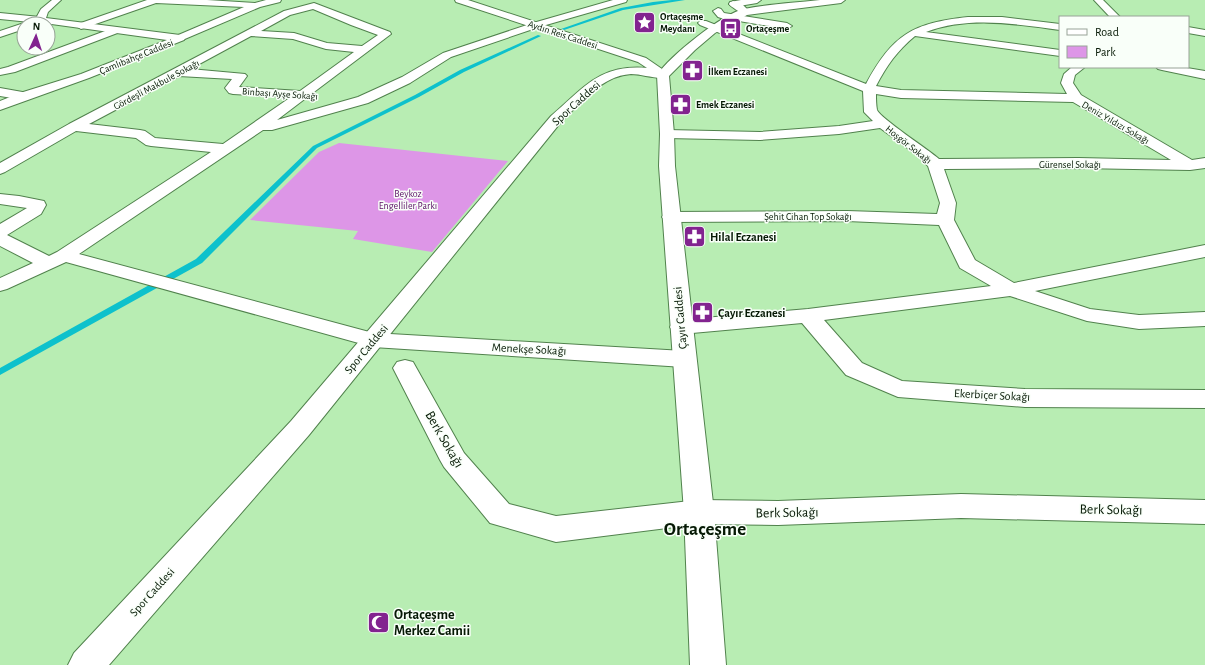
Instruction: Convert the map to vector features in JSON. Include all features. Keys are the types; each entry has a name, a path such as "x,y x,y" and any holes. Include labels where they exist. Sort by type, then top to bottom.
{"street":[{"path":"42,16 44,11 57,0"},
{"path":"81,26 155,0 257,5"},
{"path":"180,38 257,5 277,0"},
{"name":"Aydın Reis Caddesi","path":"460,0 642,60 663,74"},
{"path":"253,131 363,100 406,80 447,55 622,0"},
{"path":"663,74 730,12 841,0"},
{"path":"1098,0 1114,16"},
{"name":"Gördeşli Makbule Sokağı","path":"0,169 74,127 287,13 314,6 347,26 386,34 365,50"},
{"path":"730,12 787,26"},
{"path":"730,12 869,89 901,94 1076,98"},
{"name":"Çamlıbahçe Caddesi","path":"0,16 16,18"},
{"path":"869,89 878,70 896,47 913,33 941,23 968,20 1002,20 1059,27"},
{"name":"Çamlıbahçe Caddesi","path":"56,22 180,38"},
{"path":"0,34 16,29"},
{"path":"0,72 11,70 116,30"},
{"path":"1189,30 1205,32"},
{"path":"249,33 294,36 315,44 365,50"},
{"path":"913,33 1059,53"},
{"path":"315,44 328,37"},
{"name":"Çamlıbahçe Caddesi","path":"0,106 24,96 85,76 180,38"},
{"path":"0,285 57,259 253,131 311,95 365,50"},
{"name":"Deniz Yıldızı Sokağı","path":"1078,68 1070,74 1067,83 1076,98 1197,164 1205,175"},
{"path":"1167,68 1205,75"},
{"name":"Spor Caddesi","path":"86,665 300,428 556,119 600,80 612,74 631,71 663,74"},
{"name":"Binbaşı Ayşe Sokağı","path":"177,72 241,76 231,88 233,90 311,95"},
{"name":"Çayır Caddesi","path":"663,74 662,82 667,134 667,166 699,512 708,665"},
{"name":"Hoşgör Sokağı","path":"869,89 872,112 883,124 922,152 935,164 948,203 945,220"},
{"path":"0,92 24,96"},
{"name":"Binbaşı Ayşe Sokağı","path":"333,97 363,100"},
{"path":"667,134 760,136 839,130 883,124"},
{"path":"74,127 140,134 151,142 226,149"},
{"name":"Gürensel Sokağı","path":"935,164 1197,164"},
{"path":"0,199 38,205 36,210 0,232"},
{"name":"Şehit Cihan Top Sokağı","path":"671,217 847,216 945,220"},
{"path":"945,220 967,264 1012,290 1087,315 1139,322 1205,319"},
{"name":"Menekşe Sokağı","path":"0,239 57,259 132,275 373,340 684,359"},
{"path":"681,327 808,316 1012,290 1205,251"},
{"name":"Ekerbiçer Sokağı","path":"808,316 854,369 898,389 1025,398 1205,399"},
{"name":"Berk Sokağı","path":"405,368 454,460 500,514 556,529 699,512 778,513 961,506 1205,512"}],"green space":[{"name":"Beykoz Engelliler Parkı","path":"339,143 508,161 432,252 353,239 358,231 250,220 319,152"}],"waterway":[{"path":"563,29 622,9 653,3 683,0"},
{"path":"0,372 199,261 315,147 417,96 462,71 539,36"}],"place":[{"name":"Ortaçeşme Meydanı","path":"645,22"},
{"name":"Ortaçeşme","path":"730,28"},
{"name":"İlkem Eczanesi","path":"693,71"},
{"name":"Emek Eczanesi","path":"680,104"},
{"name":"Hilal Eczanesi","path":"695,237"},
{"name":"Çayır Eczanesi","path":"703,313"},
{"name":"Ortaçeşme Merkez Camii","path":"378,622"}],"district":[{"name":"Ortaçeşme","path":"705,528"}]}
